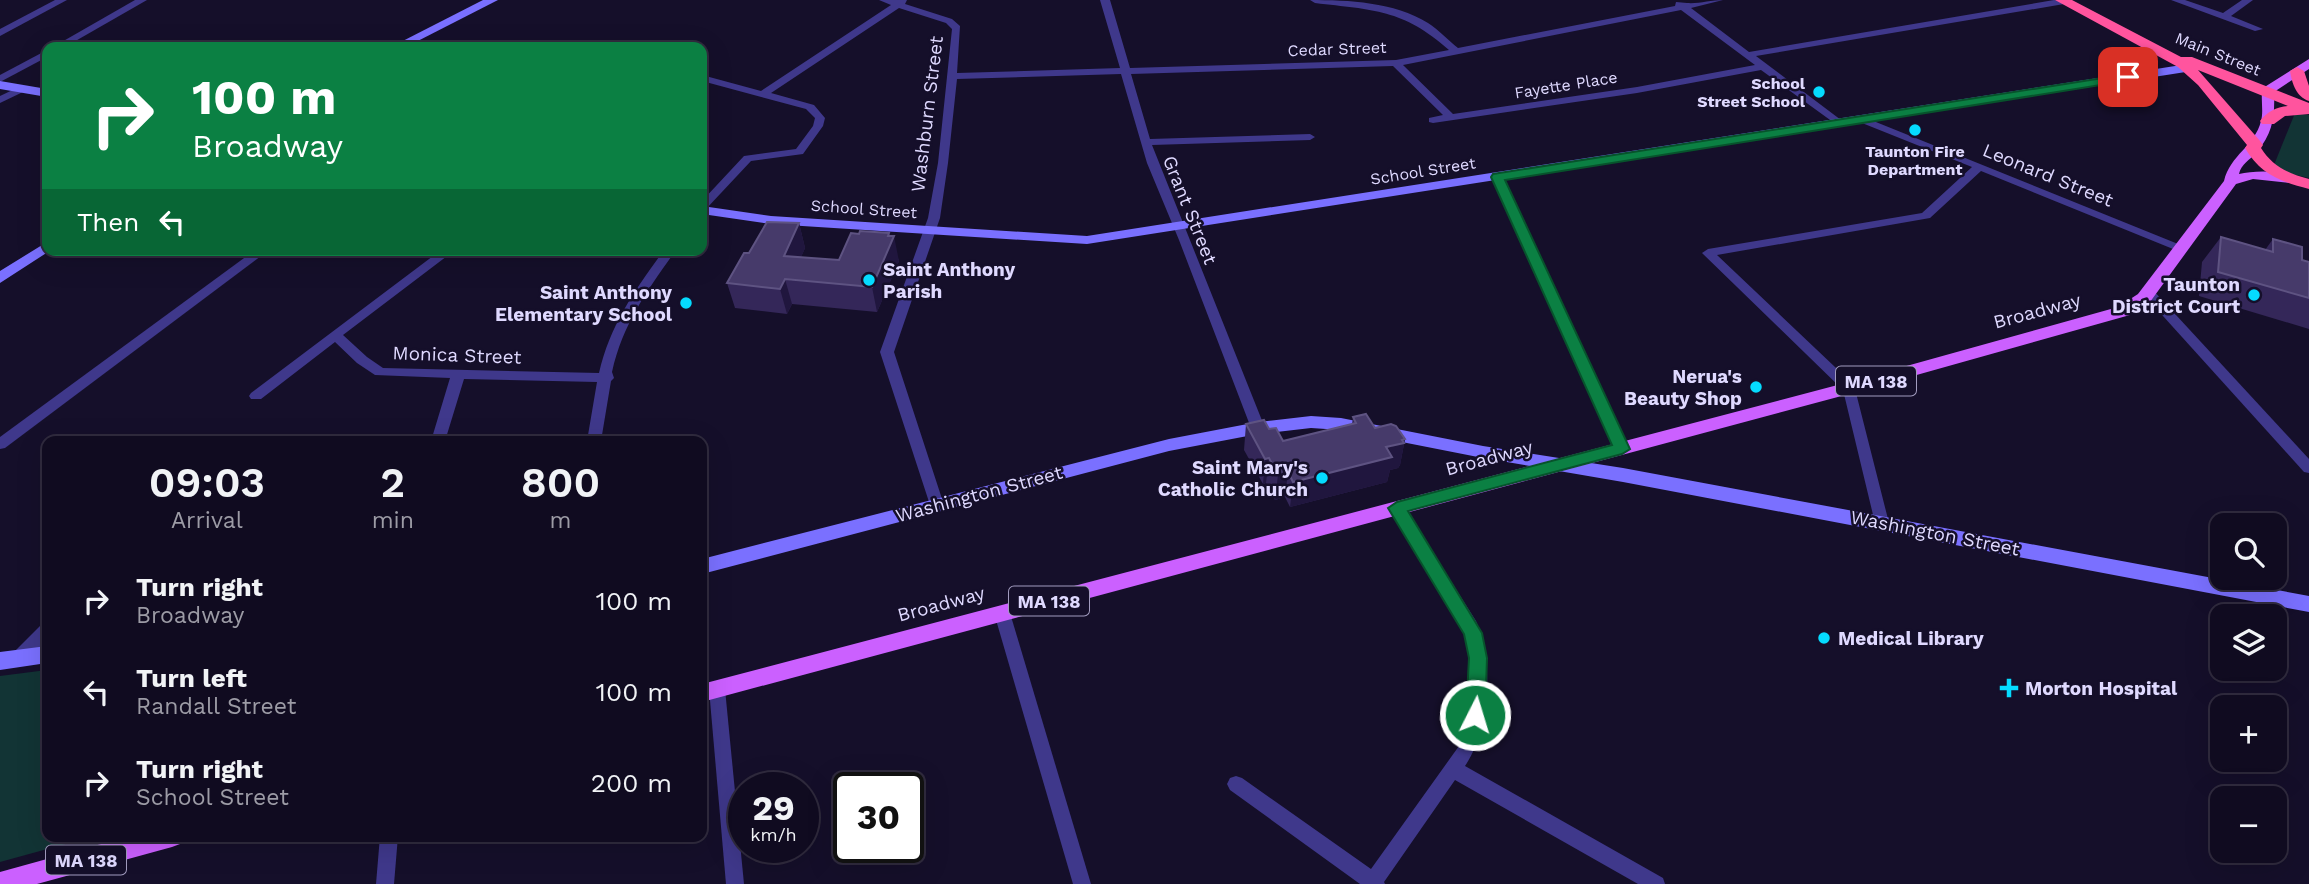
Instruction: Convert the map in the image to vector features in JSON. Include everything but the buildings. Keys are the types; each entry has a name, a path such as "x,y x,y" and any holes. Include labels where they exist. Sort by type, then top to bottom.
{"highway":[{"name":"Main Street","path":"2063,1 2156,47 2309,110"},
{"name":"Main Street","path":"2156,47 2188,68 2254,147 2264,166 2302,182"},
{"path":"2303,67 2301,86 2309,96"},
{"path":"2188,68 2235,80"},
{"path":"2268,121 2273,115 2286,110 2309,110"}],"main road":[{"path":"2268,121 2267,93 2303,67"},
{"name":"MA 138","path":"2254,147 2268,121"},
{"name":"Broadway","path":"709,691 1622,449 2124,311 2144,298 2231,181 2234,167 2254,147"},
{"path":"2231,181 2253,175 2302,182"},
{"name":"MA 138","path":"0,883 36,878 153,842"}],"street":[{"path":"0,33 62,0"},
{"path":"67,42 142,0"},
{"path":"407,42 492,0"},
{"path":"884,0 901,2"},
{"name":"Grant Street","path":"1105,0 1154,170 1179,226 1258,428"},
{"path":"1315,0 1385,10 1410,18 1427,26 1457,52"},
{"name":"Cedar Street","path":"951,76 1396,63 1678,3 1718,0"},
{"path":"2176,0 2258,29"},
{"path":"2224,17 2248,0"},
{"path":"1747,55 2063,1"},
{"path":"763,94 901,2"},
{"name":"Washburn Street","path":"901,2 956,25 942,174 930,231 887,352 937,505"},
{"path":"1678,3 1837,122"},
{"path":"0,79 42,56"},
{"path":"1396,63 1451,118"},
{"name":"Fayette Place","path":"1433,120 1637,90 1762,67"},
{"name":"School Street","path":"707,210 760,219 1076,241 2188,68"},
{"path":"707,79 810,107 819,114 818,126 799,152 748,158 707,203"},
{"path":"0,85 42,92"},
{"path":"0,100 21,89"},
{"name":"Leonard Street","path":"1861,119 2182,248"},
{"path":"1145,142 1310,137"},
{"path":"1882,523 1849,388 1708,253 1926,216 1980,166"},
{"path":"1497,177 1622,449"},
{"path":"0,278 42,249"},
{"path":"0,444 255,256"},
{"path":"256,396 441,256"},
{"path":"595,436 613,343 628,310 666,256"},
{"path":"2148,292 2309,468"},
{"name":"Monica Street","path":"335,335 362,360 380,372 607,378"},
{"path":"439,436 458,374"},
{"name":"Washington Street","path":"707,566 1157,448 1298,422 1334,423 2309,604"},
{"path":"1236,784 1374,883 1469,742 1474,726 1478,681 1475,640 1465,618 1397,508"},
{"path":"1002,613 1082,884"},
{"path":"9,660 42,635"},
{"path":"9,660 42,656"},
{"path":"709,691 735,884"},
{"path":"1453,769 1656,884"},
{"path":"384,884 388,842"}],"green space":[{"path":"2295,113 2309,115 2309,178 2287,173 2274,165"},
{"path":"42,671 42,842 73,842 0,862 0,676"}],"place":[{"name":"School Street School","path":"1819,92"},
{"name":"Taunton Fire Department","path":"1915,130"},
{"name":"Saint Anthony Parish","path":"869,280"},
{"name":"Taunton District Court","path":"2254,295"},
{"name":"Saint Anthony Elementary School","path":"686,303"},
{"name":"Nerua's Beauty Shop","path":"1756,387"},
{"name":"Saint Mary's Catholic Church","path":"1322,478"},
{"name":"Medical Library","path":"1824,638"},
{"name":"Morton Hospital","path":"2009,688"}],"route":[{"path":"1475,715 1478,658 1473,633 1397,508 1622,449 1497,177 2128,77"}]}
